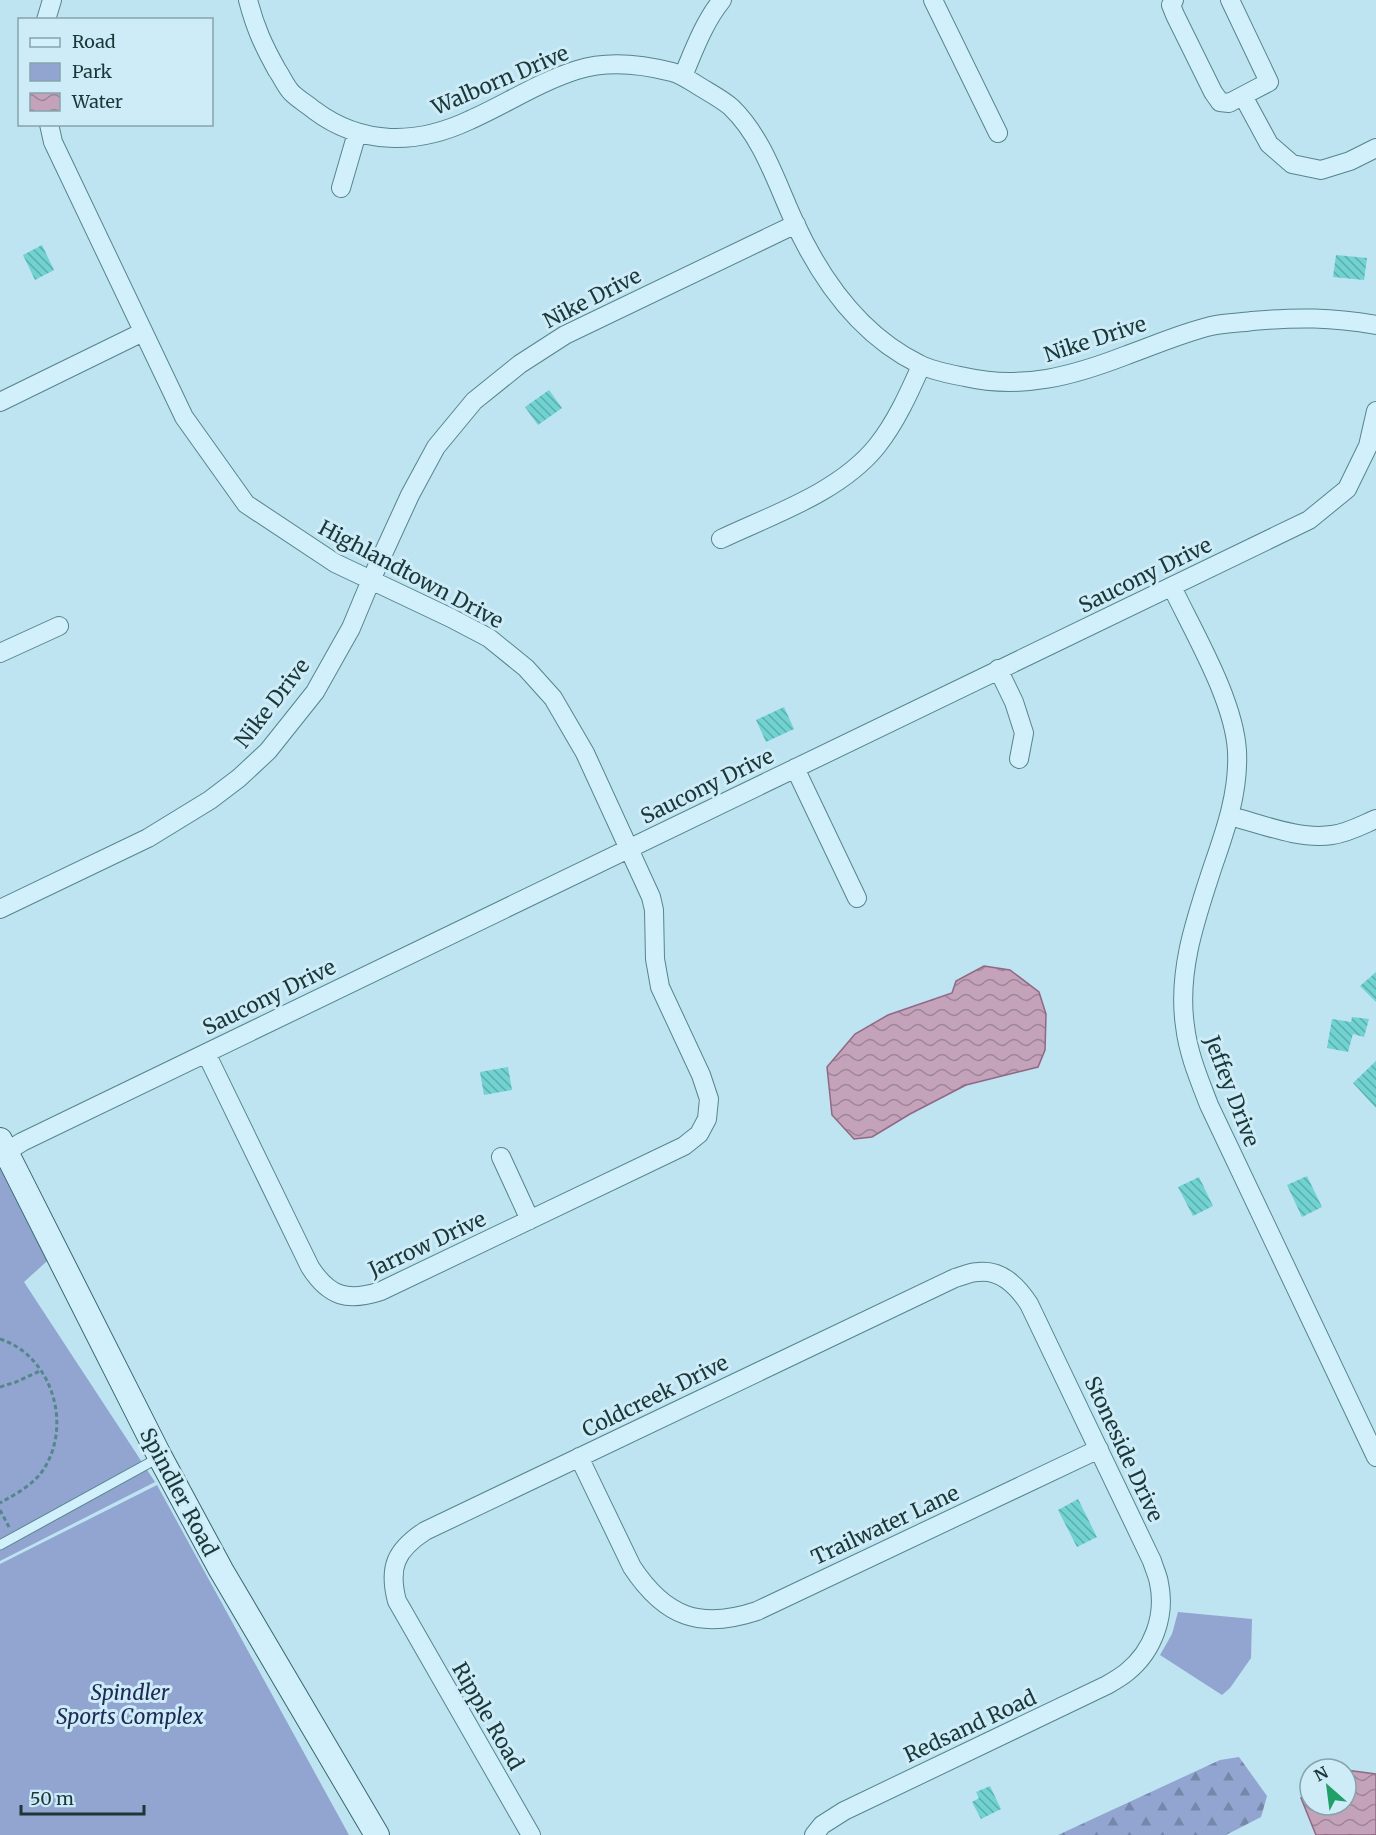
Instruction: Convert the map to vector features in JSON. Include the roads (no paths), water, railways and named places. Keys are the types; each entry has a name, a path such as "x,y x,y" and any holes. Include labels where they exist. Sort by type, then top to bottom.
{"street":[{"path":"47,18 52,0"},
{"name":"Walborn Drive","path":"248,0 254,25 262,42 292,92 322,116 357,134 384,139 413,137 467,122 547,81 579,69 611,64 644,66 683,76 728,105 746,124 761,147 796,224"},
{"path":"683,76 702,31 712,12 722,0"},
{"path":"933,0 998,133"},
{"path":"1174,0 1171,5 1175,15 1220,102 1229,103 1269,82 1230,0"},
{"path":"1243,96 1269,144 1292,164 1322,170 1350,161 1376,148"},
{"name":"Highlandtown Drive","path":"49,126 52,142 184,417 246,504 335,563 489,638 526,668 554,698 577,737 651,897 660,987 706,1087 710,1100 707,1119"},
{"path":"341,188 357,134"},
{"name":"Nike Drive","path":"0,909 148,838 210,800 239,778 268,751 315,692 351,628 410,495 436,447 474,401 519,364 565,335 796,224 813,258 858,320 887,345 921,366 969,378 1023,383 1073,374 1179,335 1215,325 1296,317 1340,318 1376,325"},
{"path":"0,402 143,333"},
{"path":"722,539 824,491 853,470 878,446 904,404 921,366"},
{"name":"Saucony Drive","path":"3,1146 22,1142 1309,520 1347,489 1368,446 1376,411"},
{"name":"Jeffey Drive","path":"1172,587 1218,683 1232,718 1237,749 1237,779 1230,816 1191,935 1184,990 1185,1027 1194,1065 1209,1105 1376,1456"},
{"path":"0,652 59,626"},
{"path":"998,669 1014,702 1024,733 1020,759"},
{"path":"795,768 857,898"},
{"path":"1230,816 1303,835 1317,836 1346,832 1376,819"},
{"name":"Jarrow Drive","path":"206,1053 310,1267 318,1280 337,1294 363,1297 381,1291 684,1146 699,1134 707,1119"},
{"name":"Spindler Road","path":"3,1146 160,1457 221,1570 377,1835"},
{"path":"501,1157 530,1220"},
{"name":"Coldcreek Drive","path":"407,1620 397,1601 393,1586 394,1566 399,1553 411,1540 425,1531 955,1278 979,1272 990,1272 1003,1277"},
{"name":"Stoneside Drive","path":"1003,1277 1019,1288 1029,1304 1152,1561 1160,1584 1160,1608 1157,1632 1144,1654"},
{"name":"Trailwater Lane","path":"579,1457 632,1567 654,1596 686,1615 722,1620 757,1611 1099,1449"},
{"name":"Ripple Road","path":"407,1620 531,1835"},
{"name":"Redsand Road","path":"814,1835 822,1825 844,1810 1107,1685 1128,1672 1144,1654"}],"lane":[{"path":"0,1545 160,1457"}],"water":[{"path":"984,966 1010,970 1039,992 1046,1014 1045,1050 1038,1067 966,1085 872,1137 854,1139 832,1115 827,1067 855,1034 888,1015 952,993 956,981"},
{"path":"1358,1772 1376,1774 1376,1835 1316,1835 1309,1817 1358,1817"}],"park label":[{"name":"Spindler Sports Complex","path":"130,1704"}]}
